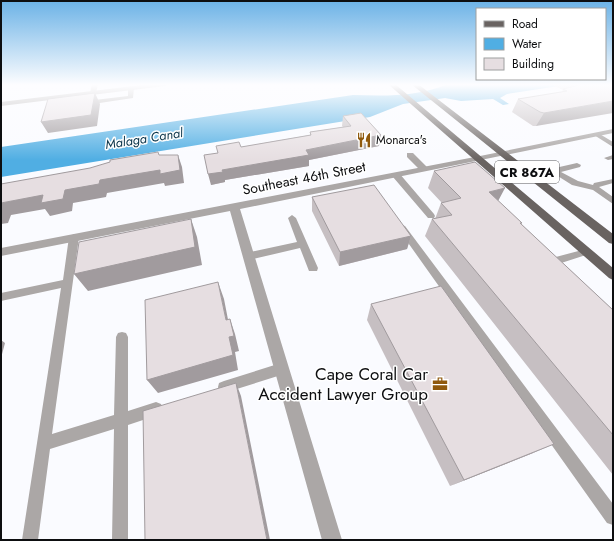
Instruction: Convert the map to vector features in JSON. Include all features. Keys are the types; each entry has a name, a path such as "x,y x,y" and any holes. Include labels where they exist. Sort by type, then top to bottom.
{"main road":[{"name":"CR 867A","path":"422,109 613,275"},
{"name":"CR 867A","path":"448,109 613,240"}],"street":[{"name":"Southeast 46th Street","path":"1,252 504,154 613,131"},
{"path":"234,206 332,540"}],"lane":[{"path":"596,134 613,145"},
{"path":"410,155 424,169"},
{"path":"577,165 558,170 557,172 570,182 581,186 595,188 613,201"},
{"path":"396,175 431,216"},
{"path":"367,180 376,193"},
{"path":"595,188 598,185 613,181"},
{"path":"292,218 313,268"},
{"path":"395,219 613,517"},
{"path":"30,540 74,237"},
{"path":"248,256 303,244"},
{"path":"555,261 586,252"},
{"path":"1,297 68,283"},
{"path":"120,540 122,337"},
{"path":"213,390 281,369"},
{"path":"44,444 168,405"}],"water":[{"name":"Malaga Canal","path":"257,109 390,109 370,117 1,177 1,147"}],"building":[{"path":"45,109 92,109 91,115 41,122"},
{"path":"535,109 566,109 544,113"},
{"path":"361,113 381,135 306,150 309,155 222,170 223,172 208,174 204,155 218,153 216,146 239,142 241,147 311,135 310,132 351,126 343,116"},
{"path":"158,152 159,155 178,155 180,170 160,174 160,170 100,180 99,184 65,190 63,199 41,203 43,195 1,203 1,184 90,168 110,162 110,160"},
{"path":"475,162 505,188 489,192 613,310 613,435 432,219 452,215 441,203 461,198 434,171"},
{"path":"374,185 411,236 340,252 312,197"},
{"path":"191,219 195,247 74,274 79,242"},
{"path":"218,282 226,320 230,319 234,336 229,337 233,355 147,380 145,300"},
{"path":"441,286 554,444 464,480 371,304"},
{"path":"236,383 267,540 145,540 143,411"}],"place":[{"name":"Monarca's","path":"364,140"},
{"name":"Cape Coral Car Accident Lawyer Group","path":"440,384"}]}
